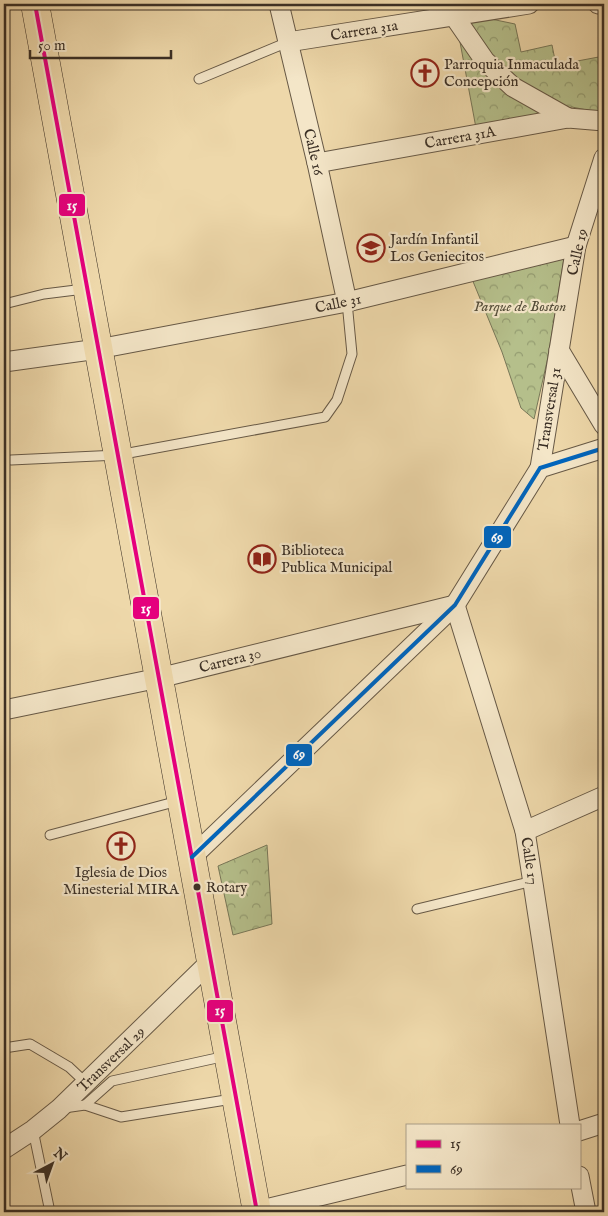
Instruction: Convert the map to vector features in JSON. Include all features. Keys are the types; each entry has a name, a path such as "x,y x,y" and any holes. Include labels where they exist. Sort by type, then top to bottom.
{"highway":[{"path":"35,4 237,1098 256,1212"}],"street":[{"name":"Calle 16","path":"279,4 317,163 347,302"},
{"name":"Carrera 31a","path":"288,42 529,4"},
{"path":"598,4 604,5"},
{"path":"454,16 485,61 513,87 568,118"},
{"name":"Carrera 31A","path":"317,163 568,118 604,121"},
{"name":"Calle 19","path":"559,350 576,246 604,158"},
{"name":"Calle 31","path":"4,362 98,349 347,302 576,246"},
{"path":"559,350 604,425"},
{"name":"Transversal 31","path":"540,468 559,350"},
{"path":"192,857 454,606 540,468 604,448"},
{"name":"Carrera 30","path":"4,710 159,678 454,606"},
{"name":"Calle 17","path":"454,606 525,831 570,1124"},
{"path":"525,831 604,796"},
{"name":"Transversal 29","path":"4,1149 33,1130 59,1109 211,961"},
{"path":"580,1131 604,1123"},
{"path":"256,1212 406,1175"},
{"path":"580,1181 586,1212"}],"lane":[{"path":"199,80 288,42"},
{"path":"4,304 44,294 87,289"},
{"path":"11,460 118,455 325,416 337,400 352,354 347,302"},
{"path":"50,835 182,800"},
{"path":"418,909 533,881"},
{"path":"4,1048 30,1044 69,1067 86,1083"},
{"path":"86,1105 112,1081 229,1055"},
{"path":"59,1109 86,1105 121,1118 237,1098"},
{"path":"33,1130 50,1212"}],"green space":[{"path":"491,19 515,24 521,52 552,45 556,65 604,56 604,107 602,113 572,107 476,128 457,26"},
{"name":"Parque de Boston","path":"564,258 548,357 534,419 521,408 502,352 472,279"},
{"path":"267,845 272,924 233,935 218,866"}],"transit line":[{"name":"15","path":"35,4 257,1212"},
{"name":"69","path":"192,857 455,605 540,468 604,448"}],"place":[{"name":"Parroquia Inmaculada Concepción","path":"425,73"},
{"name":"Jardín Infantil Los Geniecitos","path":"371,248"},
{"name":"Biblioteca Publica Municipal","path":"262,559"},
{"name":"Iglesia de Dios Minesterial MIRA","path":"121,846"},
{"name":"Rotary","path":"197,887"}]}
